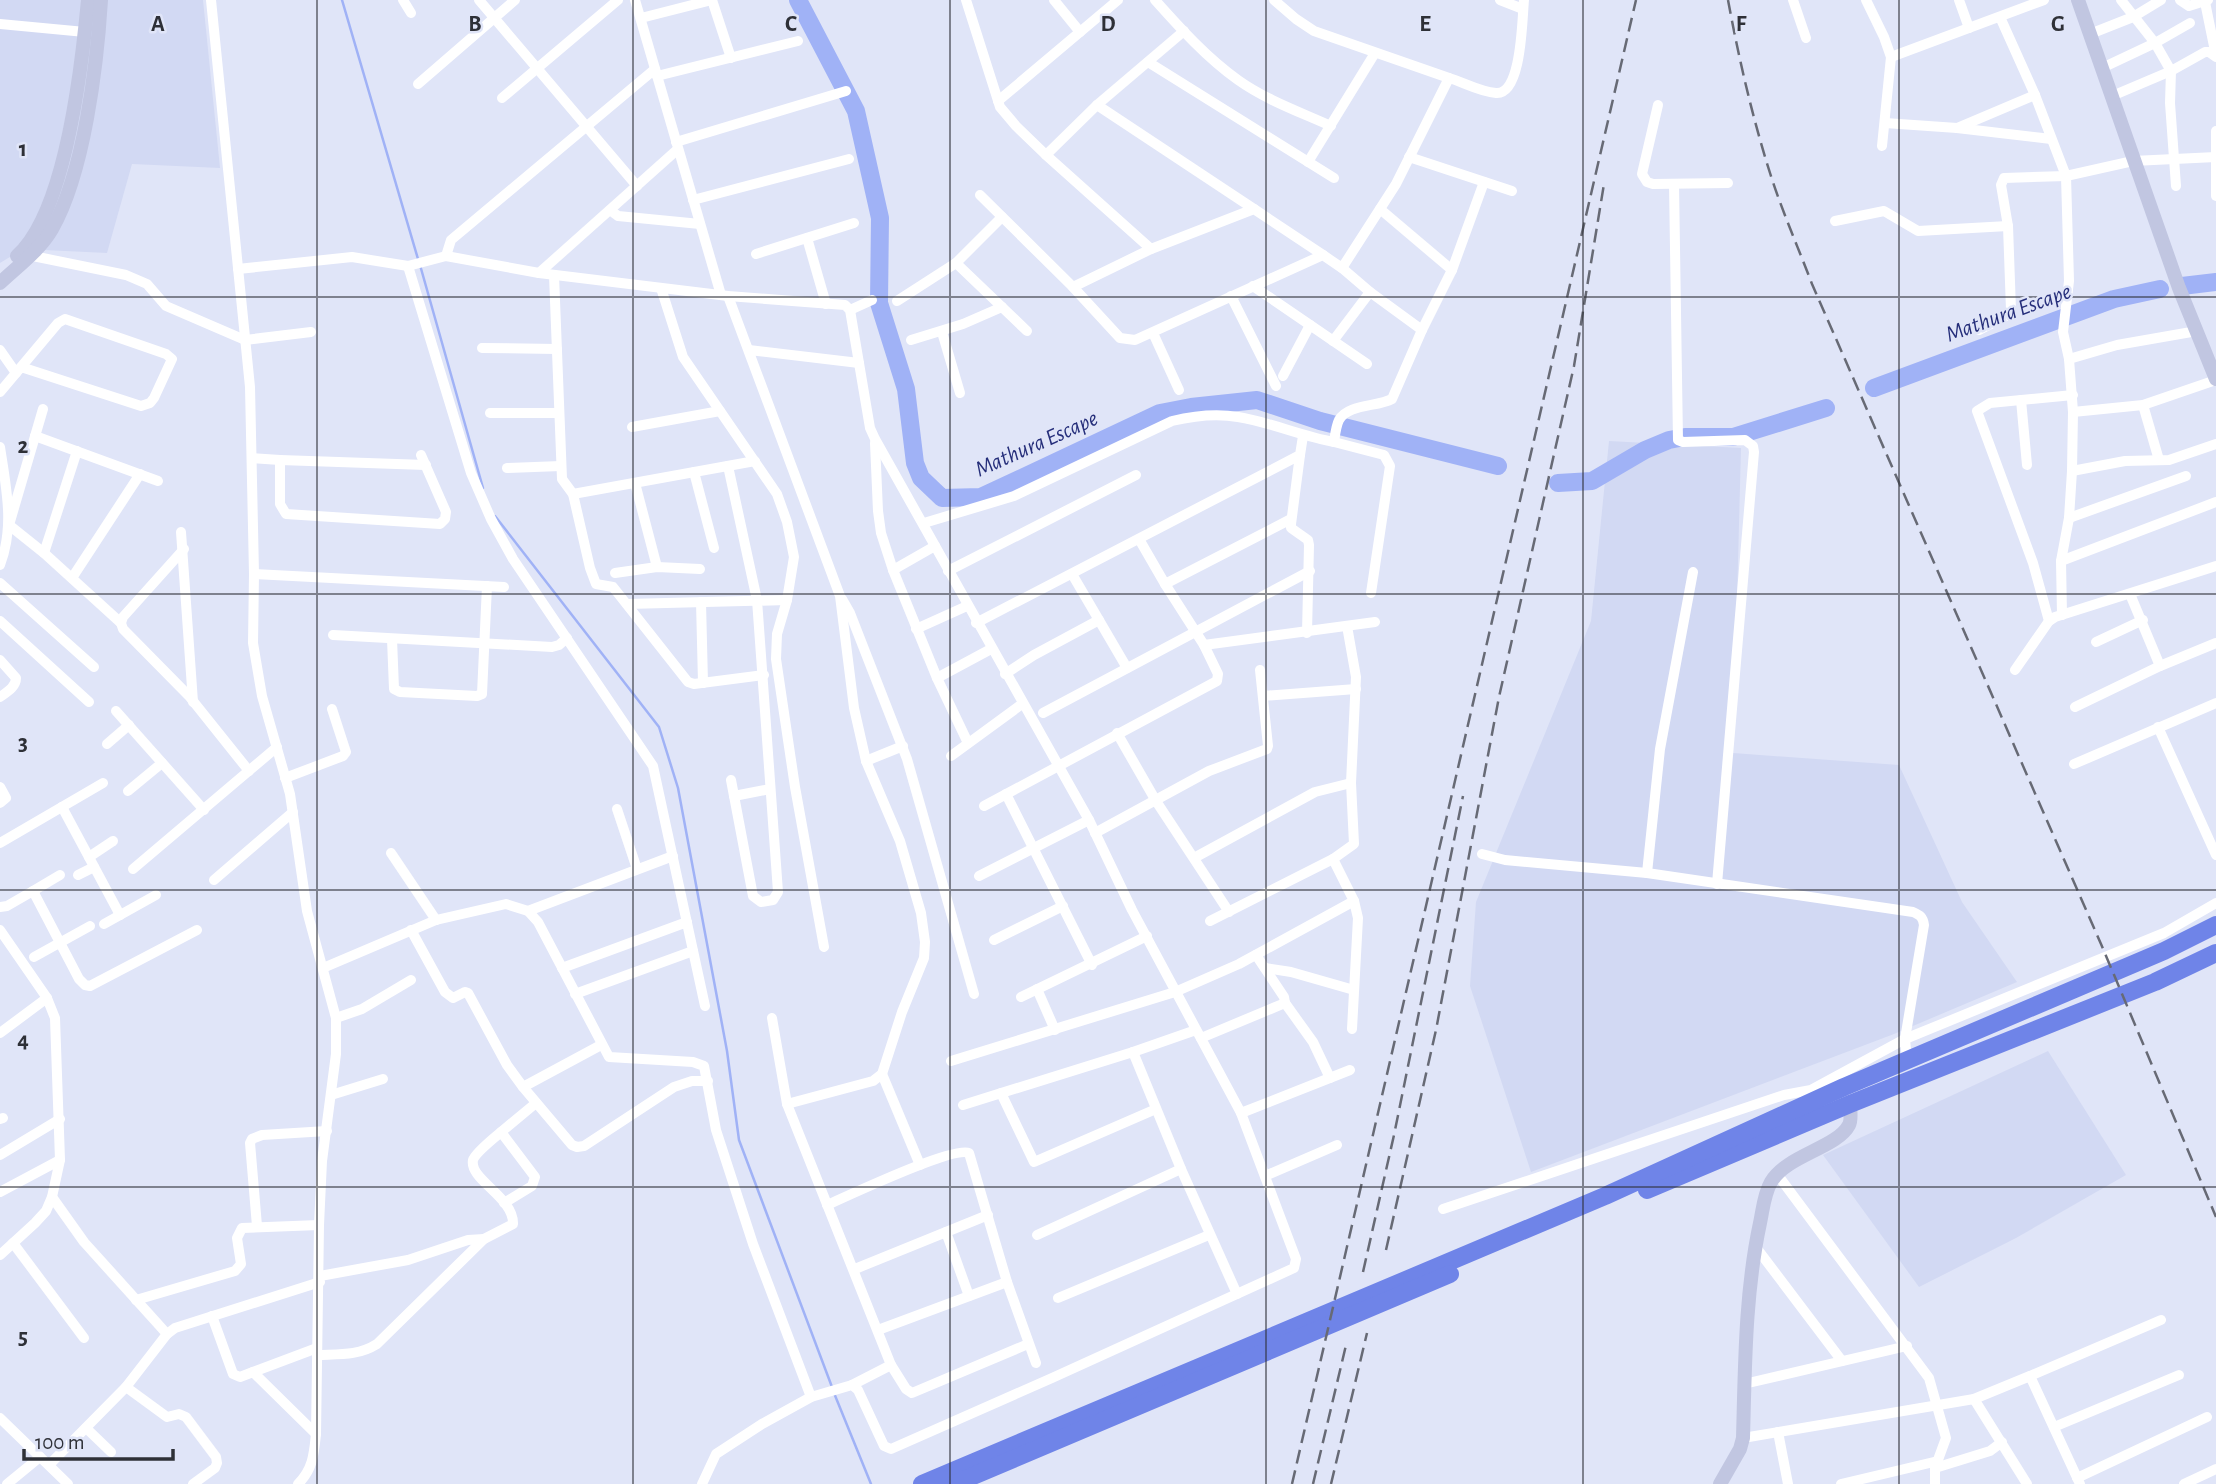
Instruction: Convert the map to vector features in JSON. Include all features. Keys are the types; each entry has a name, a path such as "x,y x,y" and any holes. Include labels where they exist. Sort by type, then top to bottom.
{"highway":[{"path":"954,1484 1736,1145 1907,1060 2152,956 2216,925"},
{"path":"922,1484 1605,1195 1850,1104 2155,982 2216,953"}],"street":[{"path":"72,155 88,0"},
{"path":"0,283 25,254 72,155 92,79 101,0"},
{"path":"211,0 250,387 253,643 262,696 293,812 307,911 336,1018 336,1054 322,1161 314,1460 298,1484"},
{"path":"403,0 411,13"},
{"path":"479,0 637,186"},
{"path":"418,84 515,0"},
{"path":"502,98 618,0"},
{"path":"635,0 700,224 724,296 749,350 840,596 850,613 903,746 974,995"},
{"path":"641,18 712,0 731,58"},
{"path":"965,0 998,101 1016,126 1151,250"},
{"path":"1054,0 1080,32"},
{"path":"998,101 1118,0"},
{"path":"1155,0 1237,80 1331,126"},
{"path":"1274,0 1314,31 1494,93 1508,88 1519,60 1523,5 1500,0"},
{"path":"1793,0 1806,38"},
{"path":"1866,0 1891,57 1882,146"},
{"path":"1959,0 1969,28"},
{"path":"1891,57 2044,0"},
{"path":"2121,0 2155,43 2171,71 2170,103 2176,186"},
{"path":"2090,34 2133,17 2161,0"},
{"path":"2180,0 2189,6 2206,1 2216,56"},
{"path":"2073,412 2143,405 2216,379 2133,161 2081,1"},
{"path":"2000,17 2035,95 2066,176 2069,281 2063,332 2069,359 2073,412 2069,518 2061,561 2062,615"},
{"path":"2102,68 2190,23"},
{"path":"0,24 85,32"},
{"path":"1046,155 1097,105 1184,31"},
{"path":"441,257 451,240 586,126 656,72 731,58 799,41"},
{"path":"2112,96 2171,71 2205,52 2216,56"},
{"path":"1308,162 1375,53"},
{"path":"1148,62 1334,178"},
{"path":"1342,268 1380,209 1448,78"},
{"path":"539,273 637,186 677,145 846,91"},
{"path":"1957,128 2035,95"},
{"path":"1097,105 1324,255 1422,330"},
{"path":"1658,105 1642,174 1647,182 1728,183"},
{"path":"1885,123 2051,139"},
{"path":"2216,131 2216,196"},
{"path":"1409,157 1512,191"},
{"path":"1979,330 2011,310 2007,226 2001,185 2004,178 2066,176 2133,161 2216,157"},
{"path":"693,200 849,159"},
{"path":"1335,439 1339,420 1347,412 1392,399 1452,270 1484,182"},
{"path":"1674,184 1678,438 1683,442 1745,440 1753,446 1754,452 1717,884"},
{"path":"980,195 1120,338 1135,340 1153,333 1324,255"},
{"path":"1073,287 1151,250 1254,209"},
{"path":"1380,209 1452,270"},
{"path":"610,210 618,216 700,224"},
{"path":"1835,221 1884,211 1918,231 2007,226"},
{"path":"897,301 956,263 1002,217"},
{"path":"757,254 854,223"},
{"path":"807,238 825,304"},
{"path":"0,271 25,254 126,275 147,284 166,306 245,340 311,332"},
{"path":"238,269 352,257 411,266 441,257 539,273 724,296 845,305 849,310 870,428 875,439 1088,820 1175,992 1241,1113 1296,1259 1296,1266 891,1449 884,1446 858,1390 847,1385"},
{"path":"956,263 1027,331"},
{"path":"411,266 480,496 513,559 653,766 705,1006"},
{"path":"554,275 562,479 573,494 596,584 613,587 682,677 694,684 764,675"},
{"path":"1252,286 1367,364"},
{"path":"662,288 682,357 755,461 784,508 794,557 778,634 776,659 795,787 824,947"},
{"path":"1333,341 1370,292"},
{"path":"1231,296 1276,386"},
{"path":"849,310 872,300"},
{"path":"911,341 942,332 1002,307"},
{"path":"0,350 19,370 141,406 150,403 154,398 172,359 166,354 65,319 58,323 19,370 0,392"},
{"path":"1283,376 1310,325"},
{"path":"2069,359 2117,345 2197,331"},
{"path":"942,332 960,393"},
{"path":"1153,333 1179,390"},
{"path":"482,348 557,349"},
{"path":"749,350 859,363"},
{"path":"2049,621 2033,563 1977,411 1990,402 2073,395"},
{"path":"2021,400 2027,464"},
{"path":"2143,405 2159,460"},
{"path":"0,565 9,524 43,409"},
{"path":"632,427 720,411"},
{"path":"490,413 559,413"},
{"path":"924,523 1014,496 1172,421 1213,415 1238,417 1303,436 1335,439 1384,455 1390,466 1371,593"},
{"path":"35,436 158,481"},
{"path":"1303,436 1291,528 1308,540 1310,570 1307,633"},
{"path":"875,439 881,533 916,629 968,744"},
{"path":"2072,471 2125,461 2179,458 2216,443"},
{"path":"0,447 9,524 121,623 123,629 193,702 249,771"},
{"path":"44,553 77,451"},
{"path":"280,460 280,504 286,514 440,524 445,519 446,512 421,455"},
{"path":"976,622 1300,455"},
{"path":"252,458 426,465"},
{"path":"573,494 755,461"},
{"path":"507,468 561,466"},
{"path":"728,466 757,600 778,892 773,900 761,902 753,896 731,780"},
{"path":"694,472 714,548"},
{"path":"72,578 140,474"},
{"path":"948,571 1136,475"},
{"path":"2069,518 2186,476"},
{"path":"635,483 657,567"},
{"path":"2061,561 2216,502"},
{"path":"1165,584 1291,519"},
{"path":"181,532 193,702"},
{"path":"984,806 1217,681 1218,674 1204,645 1139,539"},
{"path":"893,570 935,546"},
{"path":"121,623 123,617 184,549"},
{"path":"615,573 657,567 700,569"},
{"path":"1043,713 1310,570"},
{"path":"2015,670 2049,621 2130,594 2214,571"},
{"path":"1647,873 1660,749 1693,572"},
{"path":"254,574 504,587"},
{"path":"1072,574 1127,668"},
{"path":"0,583 94,667"},
{"path":"392,639 394,689 400,692 477,696 482,694 487,586"},
{"path":"2130,594 2160,666"},
{"path":"787,1104 873,1081 882,1074 902,1012 924,958 922,913 900,841 866,761 853,708 840,596"},
{"path":"627,604 787,600"},
{"path":"701,602 703,683"},
{"path":"916,629 967,606"},
{"path":"1005,674 1099,620"},
{"path":"2096,642 2143,620"},
{"path":"0,621 89,702"},
{"path":"1204,645 1375,622"},
{"path":"1210,921 1351,848 1355,839 1351,783 1356,689 1355,663 1347,626"},
{"path":"333,635 552,647 567,638"},
{"path":"2075,707 2160,666 2216,643"},
{"path":"937,678 991,649"},
{"path":"0,660 16,678 12,688 0,697"},
{"path":"1095,833 1218,767 1267,749 1260,670"},
{"path":"1263,696 1356,689"},
{"path":"2074,764 2216,703"},
{"path":"951,756 1022,704"},
{"path":"285,778 343,756 344,746 332,709"},
{"path":"116,711 204,810"},
{"path":"107,744 129,725"},
{"path":"2158,727 2216,855"},
{"path":"1117,733 1156,801 1229,912"},
{"path":"866,761 903,746"},
{"path":"133,869 277,747"},
{"path":"128,791 162,763"},
{"path":"0,843 103,783"},
{"path":"1194,858 1315,792 1351,783"},
{"path":"0,787 6,798 0,803"},
{"path":"734,796 770,789"},
{"path":"1006,793 1092,965"},
{"path":"62,807 120,915"},
{"path":"617,810 637,869"},
{"path":"214,880 293,812"},
{"path":"979,876 1088,820"},
{"path":"78,875 113,841"},
{"path":"391,853 436,920"},
{"path":"1482,854 1505,860 1647,873 1913,912 1919,915 1924,925 1905,1039 1907,1060"},
{"path":"528,911 673,856"},
{"path":"1333,859 1354,901 1358,918 1352,1029"},
{"path":"0,907 7,906 60,875"},
{"path":"33,891 79,979 85,985 90,986 197,930"},
{"path":"104,924 156,895"},
{"path":"951,1061 1175,992 1256,955 1354,901"},
{"path":"1443,1209 1784,1095 1811,1090 1905,1039 2164,933 2216,903"},
{"path":"323,968 436,920 506,904 528,911 538,922 608,1057 699,1063 704,1066 716,1130 753,1244 811,1397"},
{"path":"994,940 1063,906"},
{"path":"562,968 687,922"},
{"path":"34,957 90,926"},
{"path":"0,930 47,998 56,1025 60,1119 60,1160 46,1211 0,1255"},
{"path":"411,930 445,992 453,998 465,992 470,995 507,1065 572,1145 584,1146 674,1087 692,1081 708,1081"},
{"path":"1021,997 1092,965 1147,936"},
{"path":"575,994 693,951"},
{"path":"1256,955 1313,1042 1330,1078"},
{"path":"1265,968 1291,972 1354,990"},
{"path":"336,1018 362,1009 411,980"},
{"path":"1037,989 1055,1030"},
{"path":"0,1033 47,998"},
{"path":"963,1105 1198,1034 1285,1003"},
{"path":"772,1018 787,1104 891,1365 906,1389 912,1393 1028,1344"},
{"path":"523,1087 601,1045"},
{"path":"1133,1052 1181,1170 1237,1294"},
{"path":"1241,1113 1350,1070"},
{"path":"882,1074 920,1166"},
{"path":"331,1095 383,1079"},
{"path":"1001,1093 1034,1162 1156,1110"},
{"path":"212,1316 233,1374 240,1377 317,1351 357,1354 377,1344 484,1240 513,1224 513,1218 504,1203 480,1178 473,1160 536,1103"},
{"path":"1720,1484 1743,1438 1744,1365 1755,1246 1767,1192 1777,1174 1791,1162 1843,1134 1851,1119 1850,1104"},
{"path":"0,1155 60,1119"},
{"path":"257,1226 250,1143 252,1139 261,1135 327,1131"},
{"path":"501,1132 535,1177 532,1186 504,1203"},
{"path":"1265,1177 1337,1145"},
{"path":"827,1205 961,1151 970,1153 1007,1282 1036,1363"},
{"path":"0,1192 60,1160"},
{"path":"1037,1235 1181,1170"},
{"path":"1777,1174 1929,1378 1946,1438 1937,1465 1935,1484"},
{"path":"52,1197 84,1242 167,1334"},
{"path":"855,1269 988,1215"},
{"path":"136,1300 235,1271 241,1264 238,1232 247,1226 319,1225"},
{"path":"946,1232 969,1296"},
{"path":"1058,1298 1209,1235"},
{"path":"7,1484 45,1461 86,1428 126,1387 167,1334 185,1323 320,1279 408,1260 468,1240 484,1240"},
{"path":"13,1243 84,1338"},
{"path":"1755,1246 1842,1361"},
{"path":"878,1330 1007,1282"},
{"path":"1743,1438 1974,1399 2161,1320"},
{"path":"1744,1384 1907,1346"},
{"path":"702,1484 716,1454 762,1424 811,1397 847,1385 891,1365"},
{"path":"253,1372 316,1434"},
{"path":"2053,1427 2179,1375"},
{"path":"2030,1376 2079,1481 2207,1418"},
{"path":"126,1387 167,1417 179,1414 186,1418 216,1457 215,1468 193,1484"},
{"path":"1974,1399 2027,1484"},
{"path":"0,1418 68,1484"},
{"path":"86,1428 111,1452"},
{"path":"1778,1432 1788,1484"},
{"path":"1841,1484 1937,1465 1990,1451 2002,1442"},
{"path":"2185,1484 2216,1469"}],"shaded area":[{"path":"0,0 203,0 220,168 132,164 107,253 23,249 0,263"},
{"path":"1609,441 1741,448 1733,753 1899,765 1962,902 2017,982 1894,1034 1531,1172 1470,986 1476,902 1591,621"},
{"path":"2048,1051 2126,1175 2016,1238 1919,1287 1823,1155"}],"waterway":[{"path":"342,0 418,259"},
{"name":"Mathura Escape","path":"798,0 856,111 880,218 879,303 906,389 915,463 921,478 942,498 981,497 1160,413 1257,400 1320,421 1498,466"},
{"path":"420,265 483,488"},
{"name":"Mathura Escape","path":"2182,286 2216,282"},
{"name":"Mathura Escape","path":"1874,388 2114,299 2160,289"},
{"name":"Mathura Escape","path":"1558,483 1592,481 1645,450 1669,440 1685,437 1733,437 1826,408"},
{"path":"495,516 659,727 678,788 727,1051 739,1140 832,1387"},
{"path":"834,1393 871,1484"}],"railway":[{"path":"1292,1484 1636,0"},
{"path":"1728,0 1763,152 1812,284 2101,944 2216,1217"},
{"path":"1386,1250 1436,1030 1499,697 1574,366 1604,184"},
{"path":"1363,1272 1394,1135 1463,796"},
{"path":"1331,1484 1367,1333"},
{"path":"1313,1484 1347,1341"}]}
